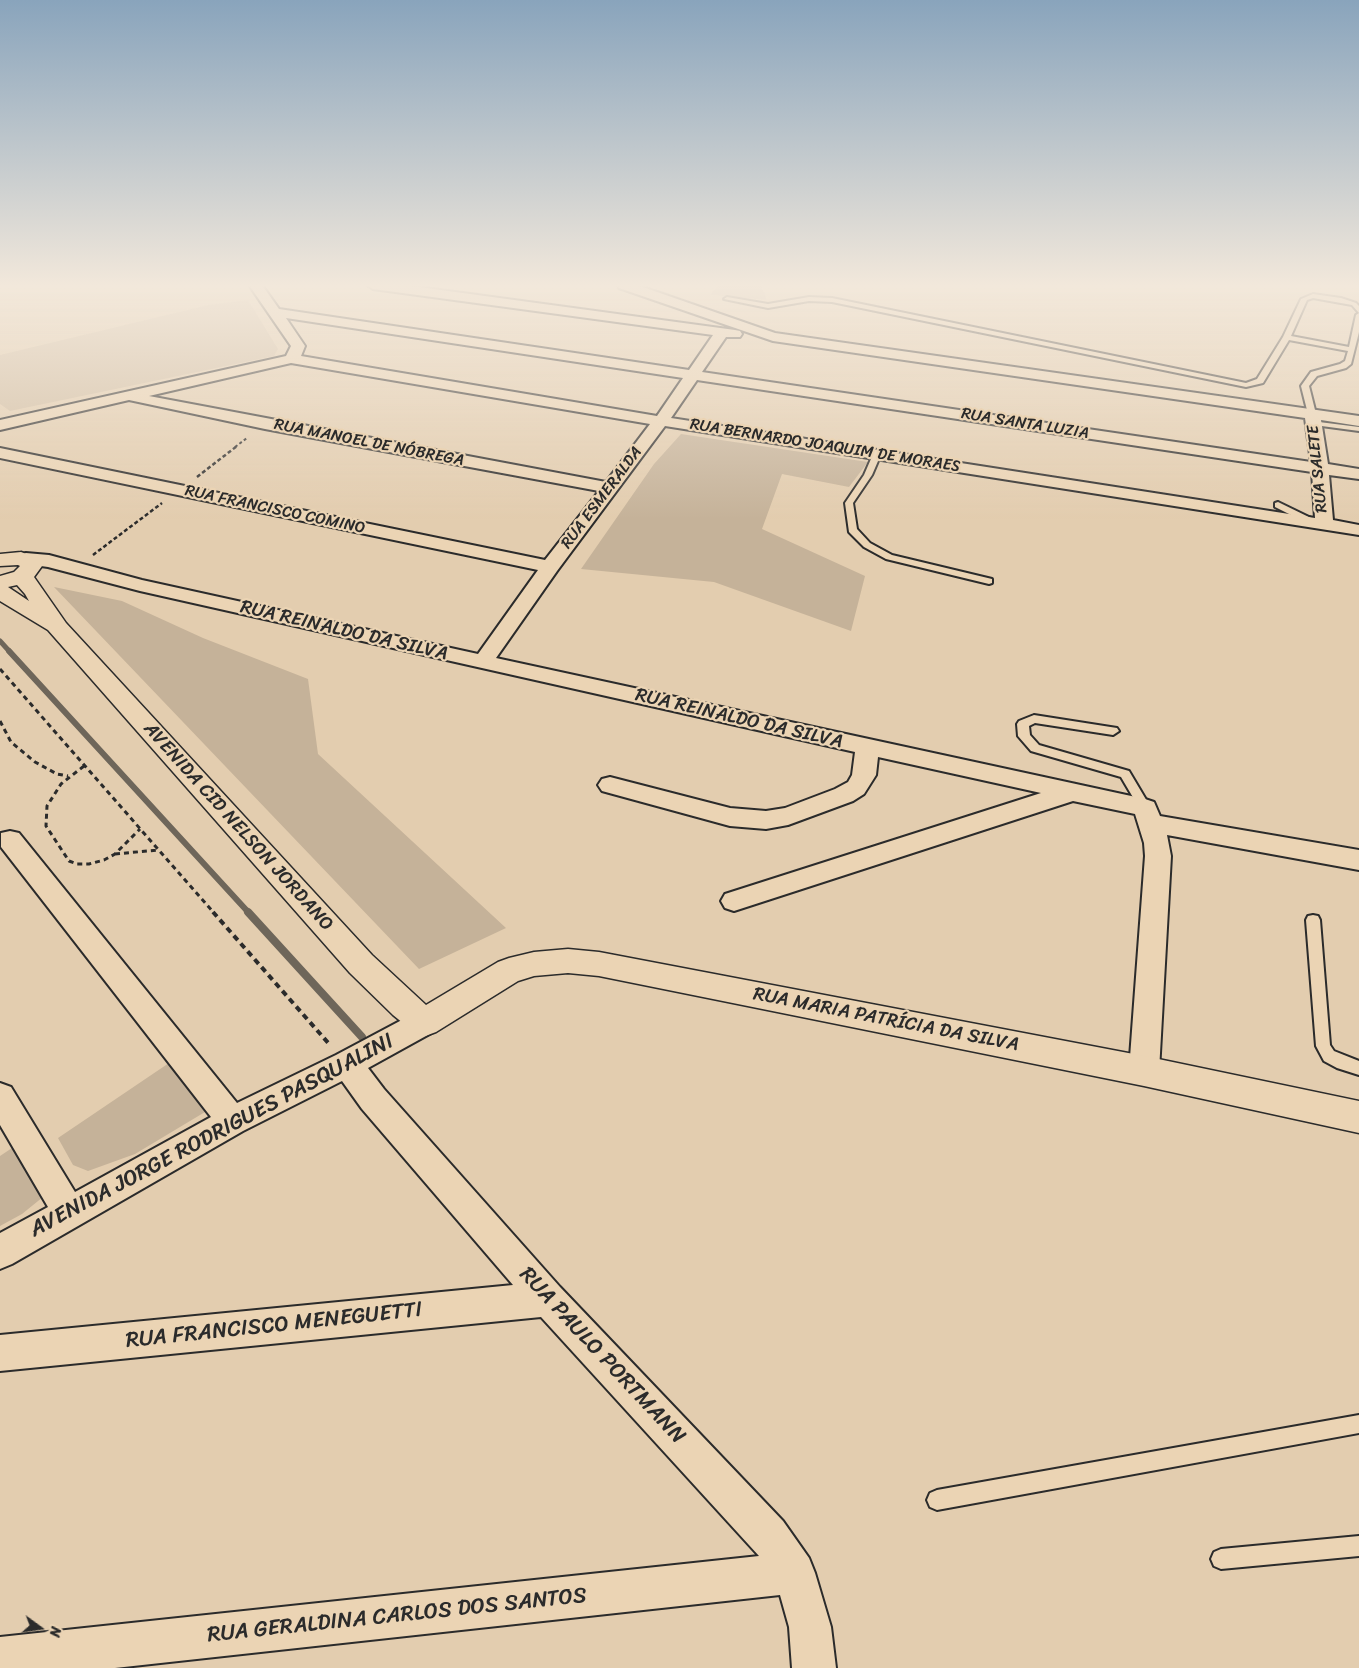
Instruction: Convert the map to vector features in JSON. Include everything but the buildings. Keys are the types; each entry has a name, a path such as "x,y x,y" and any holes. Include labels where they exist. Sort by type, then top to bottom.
{"street":[{"path":"2,422 274,363"},
{"name":"RUA BERNARDO JOAQUIM DE MORAES","path":"314,363 661,421 1318,522 1359,530"},
{"name":"RUA SANTA LUZIA","path":"617,363 1359,474"},
{"name":"RUA ESMERALDA","path":"483,662 550,567 661,421 701,363"},
{"path":"943,363 1313,419 1359,421"},
{"name":"RUA MANOEL DE NÓBREGA","path":"129,395 256,422 610,488"},
{"name":"RUA SALETE","path":"1313,419 1320,468 1318,522"},
{"name":"RUA FRANCISCO COMINO","path":"0,453 550,567"},
{"path":"0,583 15,564"},
{"name":"RUA REINALDO DA SILVA","path":"15,564 75,568 483,662 1070,793 1147,815 1359,860"},
{"name":"AVENIDA CID NELSON JORDANO","path":"15,564 57,627 361,964 404,1006 425,1022"},
{"name":"AVENIDA CID NELSON JORDANO","path":"0,592 57,627"},
{"path":"610,785 730,817 766,820 788,816 856,788 864,775 868,748"},
{"path":"734,901 1070,793"},
{"path":"1144,1071 1158,856 1157,843 1147,815"},
{"path":"3,836 214,1096 232,1121"},
{"name":"RUA MARIA PATRÍCIA DA SILVA","path":"425,1022 509,971 534,964 568,961 600,964 1144,1071 1359,1117"},
{"name":"AVENIDA JORGE RODRIGUES PASQUALINI","path":"0,1252 232,1121 347,1064 425,1022"},
{"name":"RUA PAULO PORTMANN","path":"347,1064 373,1099 548,1299 769,1535 794,1573 810,1627 814,1668"},
{"path":"0,1097 68,1212"},
{"name":"RUA FRANCISCO MENEGUETTI","path":"0,1352 548,1299"},
{"name":"RUA GERALDINA CARLOS DOS SANTOS","path":"0,1659 794,1573"}],"lane":[{"path":"1130,363 1246,385 1260,381 1271,363"},
{"path":"1347,363 1343,366 1314,374 1306,386 1313,419 1359,430"},
{"path":"877,454 868,475 849,503 852,530 867,545 889,557 989,581"},
{"path":"1278,505 1318,522"},
{"path":"1113,731 1034,719 1023,724 1024,736 1034,748 1113,769 1125,774 1147,815"},
{"path":"1313,920 1323,1046 1329,1056 1342,1063 1359,1068"},
{"path":"937,1500 1359,1424"},
{"path":"1221,1559 1359,1546"}],"path":[{"path":"0,669 347,1064"},
{"path":"0,721 11,742 36,762 57,774 68,776"},
{"path":"84,766 68,776 52,796 47,806 46,826 48,832 69,861 77,864 104,860 115,854 140,829"},
{"path":"115,854 159,850"}],"shaded area":[{"path":"0,363 241,363 10,411 0,404"},
{"path":"681,434 868,462 849,487 782,474 762,529 865,576 851,631 714,582 581,569 654,464"},
{"path":"54,587 122,601 203,638 308,679 318,754 506,928 419,969"},
{"path":"169,1063 205,1112 135,1154 88,1171 73,1165 58,1138"},
{"path":"12,1148 43,1197 22,1214 0,1226 0,1156"}],"waterway":[{"path":"0,641 10,652"},
{"path":"9,651 249,913"},
{"path":"248,912 362,1037"}]}
